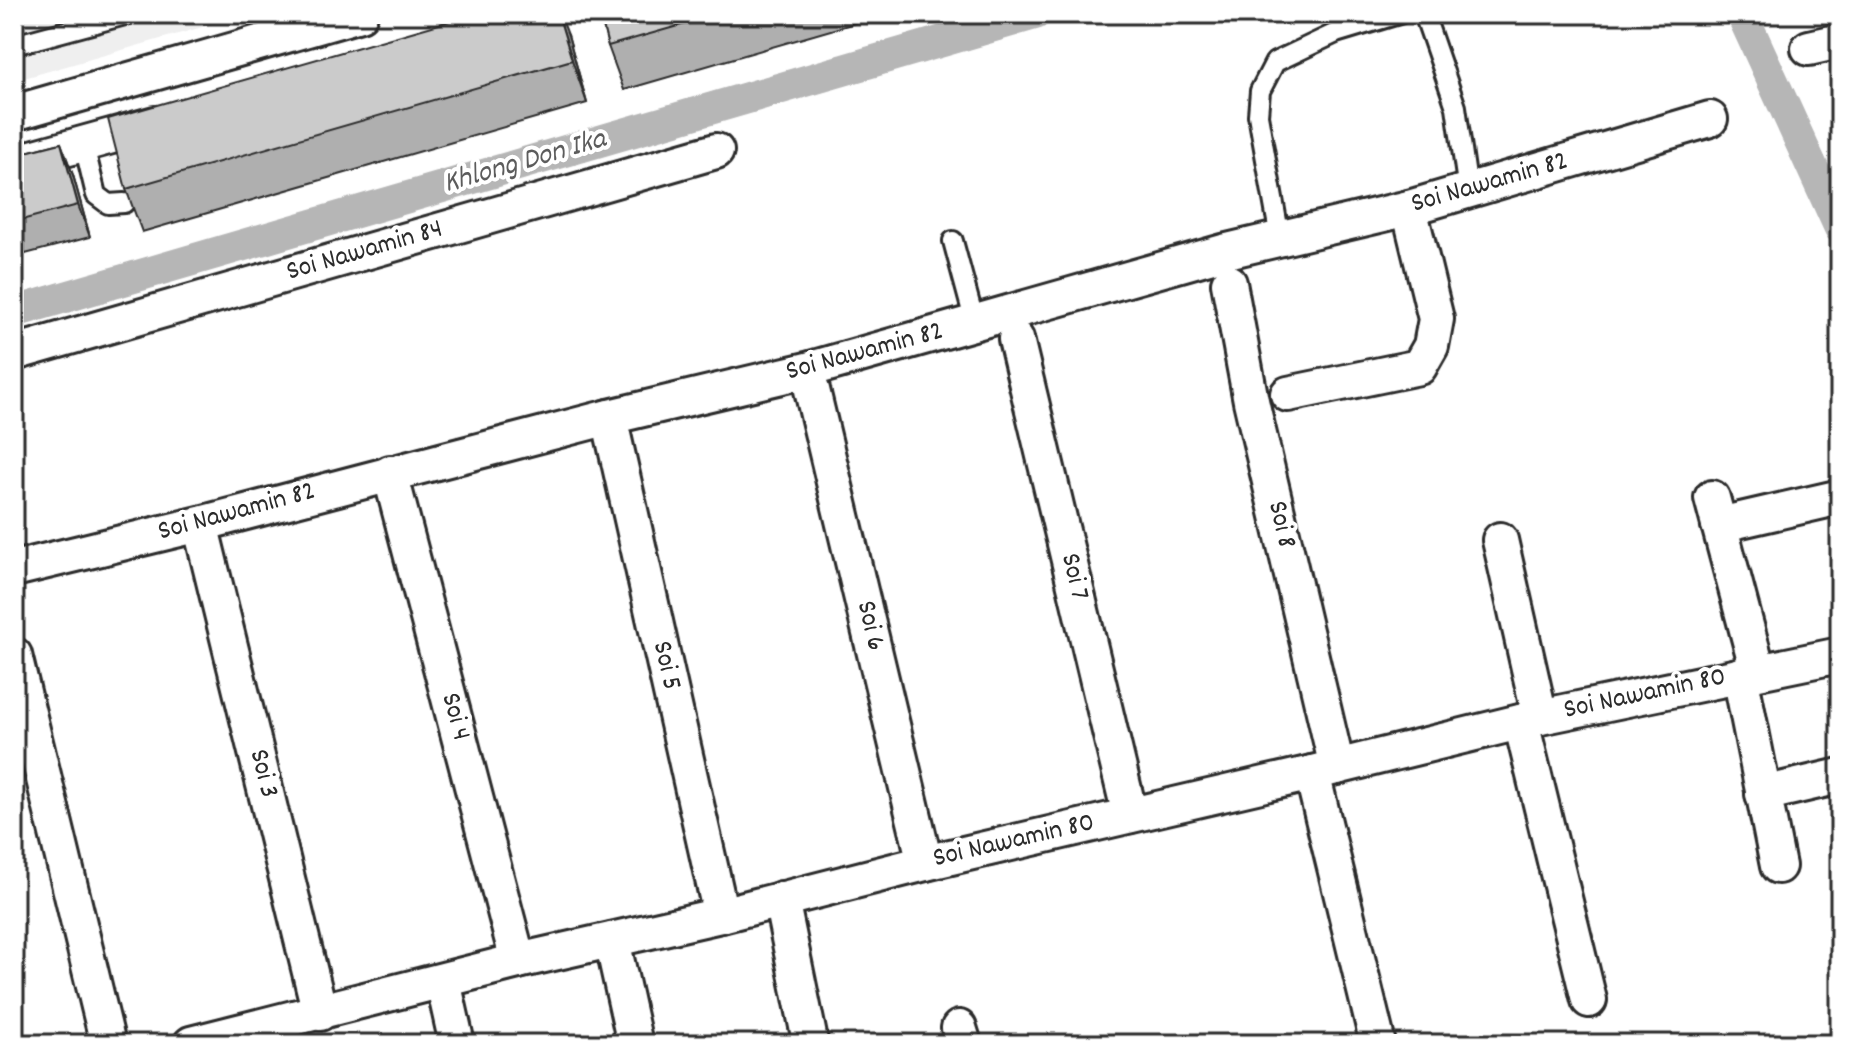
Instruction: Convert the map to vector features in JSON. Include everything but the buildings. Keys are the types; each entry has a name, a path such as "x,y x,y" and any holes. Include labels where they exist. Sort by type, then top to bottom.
{"street":[{"path":"14,113 360,14"},
{"path":"14,163 188,114"},
{"name":"Soi Nawamin 82","path":"14,569 200,524 609,417 807,370 1223,252 1409,208 1710,119"},
{"name":"Soi Nawamin 84","path":"14,353 716,151"},
{"path":"1288,394 1419,367 1431,346 1436,319 1409,208"},
{"name":"Soi 8","path":"1229,283 1378,1044"},
{"name":"Soi 7","path":"1016,339 1130,815"},
{"name":"Soi 6","path":"812,390 925,863"},
{"name":"Soi 5","path":"609,417 721,915"},
{"name":"Soi 4","path":"390,473 518,961"},
{"path":"1778,866 1763,794 1749,673 1716,512 1832,499"},
{"name":"Soi 3","path":"203,536 320,1013"},
{"path":"1500,540 1531,719 1589,1000"},
{"path":"14,655 108,1044"},
{"name":"Soi Nawamin 80","path":"191,1044 518,961 721,915 925,863 1531,719 1840,655"},
{"path":"1763,794 1840,776"},
{"path":"781,899 810,1041"},
{"path":"612,940 635,1044"},
{"path":"443,981 457,1044"}],"lane":[{"path":"14,45 129,14"},
{"path":"1280,238 1258,115 1260,91 1275,62 1336,33 1399,14"},
{"path":"1424,14 1456,107 1468,191"},
{"path":"84,145 96,195 108,204 124,203"},
{"path":"953,241 975,323"}],"shaded area":[{"path":"14,14 248,14 14,81"}],"waterway":[{"name":"Khlong Don Ika","path":"14,312 1035,14"},
{"path":"1742,14 1840,228"}]}
